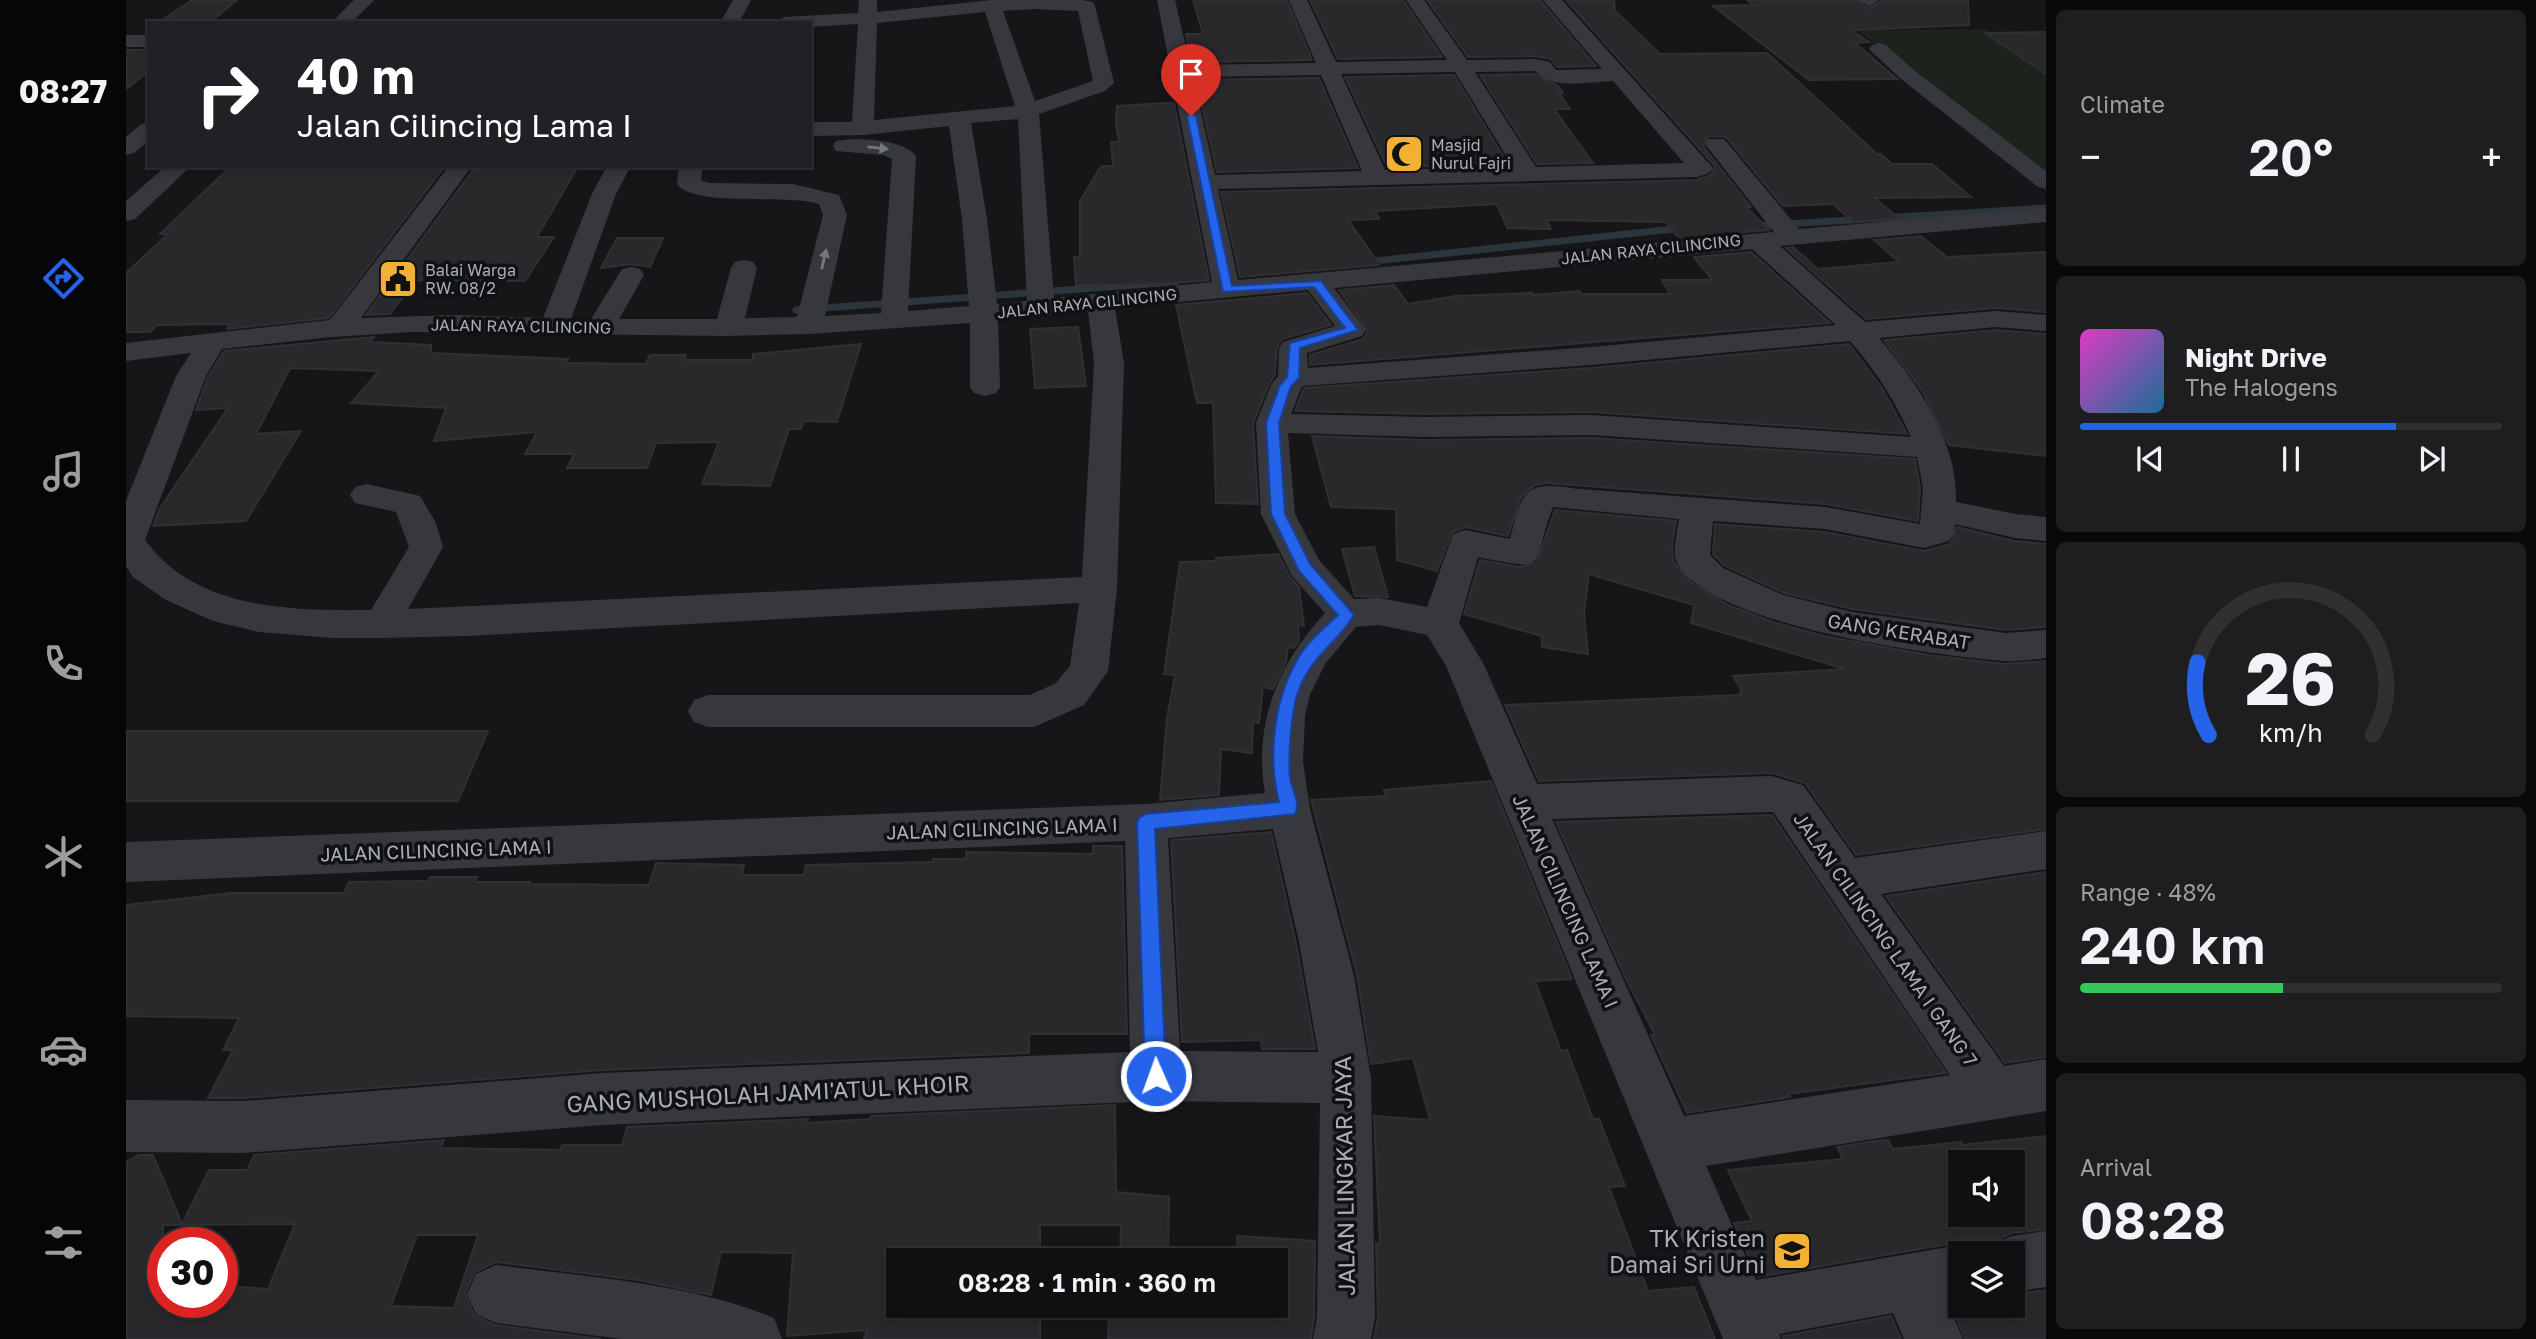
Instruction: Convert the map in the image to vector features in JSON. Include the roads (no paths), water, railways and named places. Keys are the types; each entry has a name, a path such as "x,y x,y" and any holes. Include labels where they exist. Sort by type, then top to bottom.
{"street":[{"path":"323,21 346,0"},
{"path":"342,21 365,0"},
{"path":"730,21 742,0"},
{"path":"1166,0 1227,289"},
{"path":"1298,0 1377,178"},
{"path":"1415,0 1461,66 1529,174"},
{"path":"1205,182 1701,168 1552,0"},
{"path":"797,21 867,10 1061,1 1086,6 1104,83 1028,111 863,128 812,130"},
{"path":"992,6 1028,111 1041,309"},
{"path":"863,128 867,10"},
{"path":"126,41 147,41"},
{"path":"1879,50 2046,182"},
{"path":"1182,71 1535,65 1543,66 1548,74 1556,76 1619,75"},
{"path":"959,119 980,242 985,314 985,387"},
{"path":"126,148 147,131"},
{"path":"1716,144 1790,235"},
{"path":"812,146 879,147 894,150 904,156 894,321"},
{"path":"126,158 147,158"},
{"path":"126,195 157,168"},
{"path":"126,214 178,168"},
{"path":"338,329 459,168"},
{"path":"554,327 604,194 618,168"},
{"path":"691,168 689,184 707,192 790,189 813,192 830,200 835,215 809,326"},
{"name":"JALAN RAYA CILINCING","path":"126,352 338,329 451,323 554,327 729,327 894,321 1041,309 1227,289 1317,284 1790,235 2046,215"},
{"path":"1289,809 1282,778 1282,745 1289,694 1307,656 1347,615 1369,612 1440,624 1465,542 1521,554 1524,552 1536,501 1541,497 1549,495 1578,500 1825,518 1924,536 1934,536 1937,533 1941,510 1940,482 1921,420 1861,332 1756,239"},
{"path":"729,327 744,268"},
{"path":"600,327 631,275"},
{"path":"1293,378 1294,346 1352,330 1317,284"},
{"path":"708,711 1034,711 1070,694 1089,671 1099,589 1109,363 1100,301"},
{"path":"1347,615 1305,567 1278,514 1272,423 1286,385 1293,378 1996,319 2046,323"},
{"path":"212,342 191,376 127,541 146,568 179,591 213,608 259,618 381,624 1099,589"},
{"path":"1272,423 1425,427 1592,425 1931,448"},
{"path":"367,495 408,504 419,523 426,547 381,624"},
{"name":"GANG KERABAT","path":"1697,509 1692,558 1710,577 1773,606 1852,626 2006,647 2046,644"},
{"path":"1941,510 2015,526 2046,529"},
{"name":"JALAN CILINCING LAMA I","path":"1440,624 1464,663 1591,956 1746,1326"},
{"name":"JALAN CILINCING LAMA I GANG 7","path":"1522,802 1779,794 1788,798 1846,878 1992,1093"},
{"name":"JALAN CILINCING LAMA I","path":"126,862 1146,822 1289,809"},
{"name":"JALAN LINGKAR JAYA","path":"1289,809 1316,913 1343,1045 1346,1078 1346,1317 1342,1339"},
{"path":"1146,822 1156,1076"},
{"path":"1846,878 2046,850"},
{"name":"GANG MUSHOLAH JAMI'ATUL KHOIR","path":"126,1126 243,1127 603,1099 1156,1076 1346,1078"},
{"path":"1670,1145 2046,1085"},
{"path":"2025,1262 2046,1259"},
{"path":"1746,1326 1934,1277 1934,1339"},
{"path":"496,1294 645,1314 753,1339"}],"waterway":[{"path":"1752,226 2046,208"},
{"path":"1365,262 1683,228"},
{"path":"796,310 1176,282"}],"place":[{"name":"Masjid Nurul Fajri","path":"1404,154"},
{"name":"Balai Warga RW. 08/2","path":"398,279"},
{"name":"TK Kristen Damai Sri Urni","path":"1792,1251"}]}
